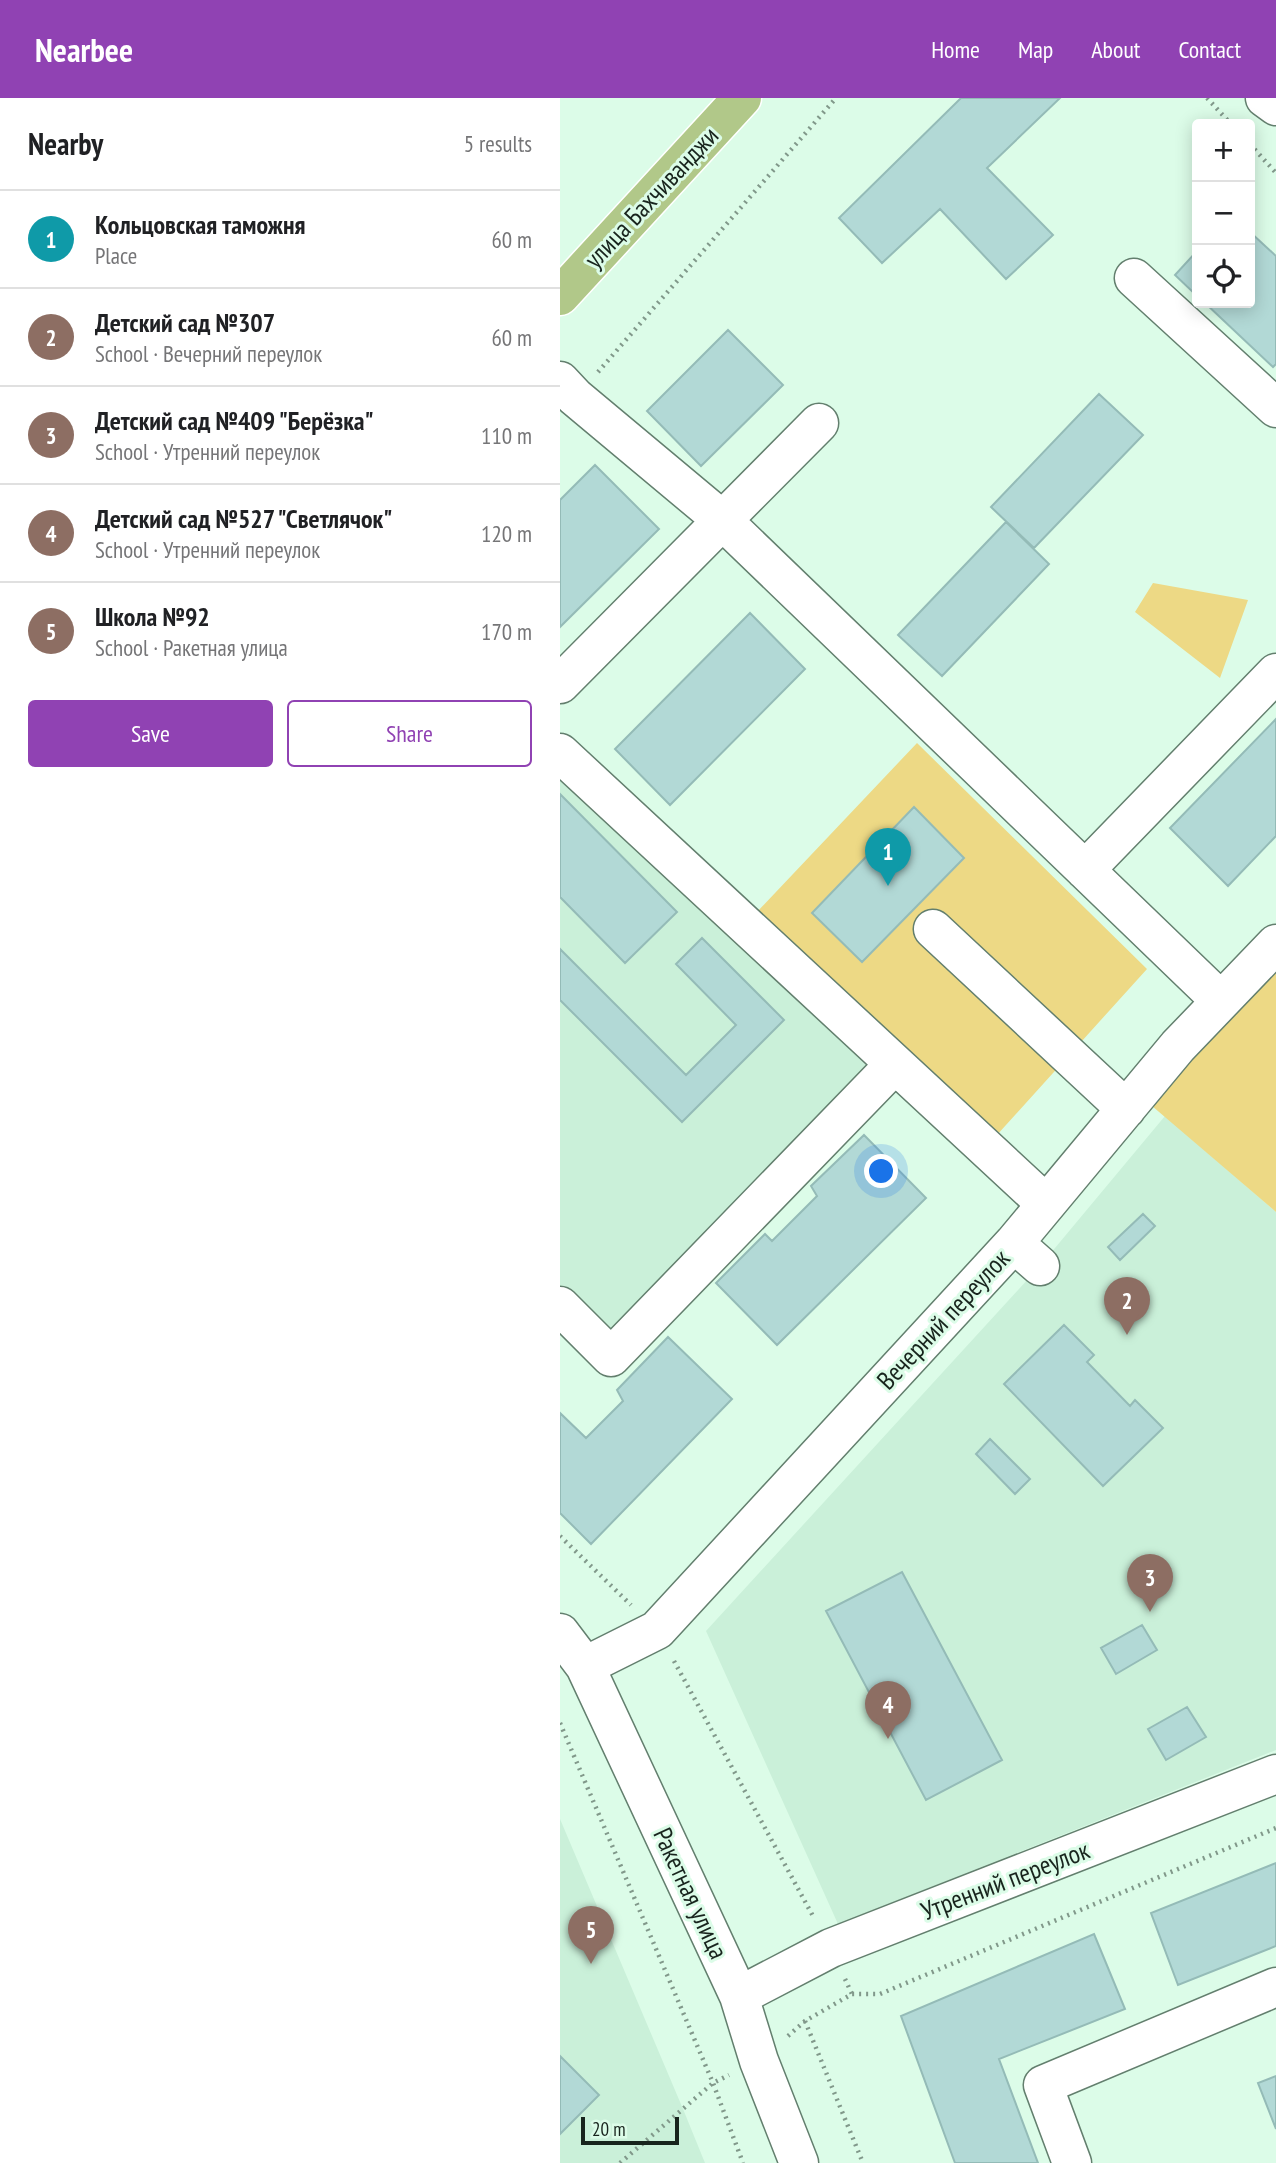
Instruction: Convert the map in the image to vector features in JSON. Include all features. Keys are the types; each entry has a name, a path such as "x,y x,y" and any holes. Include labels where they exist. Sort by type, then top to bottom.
{"main road":[{"name":"улица Бахчиванджи","path":"560,296 743,98"}],"street":[{"path":"1265,98 1276,106"},
{"path":"1134,278 1276,408"},
{"path":"568,389 721,519 1221,1001"},
{"path":"560,684 721,519 820,423"},
{"path":"1085,870 1276,673"},
{"path":"560,753 1046,1204"},
{"path":"933,929 1126,1109"},
{"name":"Вечерний переулок","path":"585,1666 657,1630 1027,1255 1046,1204 1178,1046 1276,944"},
{"path":"560,1306 611,1357 895,1064"},
{"name":"Ракетная улица","path":"560,1633 585,1666 739,1996 759,2061 799,2163"},
{"name":"Утренний переулок","path":"739,1996 831,1948 1055,1849 1276,1774"},
{"path":"1072,2163 1043,2085 1276,1987"}],"path":[{"path":"568,389 836,98"},
{"path":"1207,98 1226,119"},
{"path":"1255,150 1276,173"},
{"path":"560,1536 657,1630 831,1948 852,1994"},
{"path":"560,1723 713,2083 743,2163"},
{"path":"620,2163 713,2083 759,2061 805,2021 852,1994 880,1994 1276,1828"},
{"path":"805,2021 863,2163"}],"shaded area":[{"path":"1153,583 1248,600 1220,678 1135,612"},
{"path":"917,743 1147,969 996,1136 757,912"},
{"path":"560,762 886,1065 610,1346 560,1296"},
{"path":"1276,956 1276,1212 1138,1094"},
{"path":"1165,1116 1276,1212 1276,1750 838,1924 706,1631 1040,1266"},
{"path":"560,1819 683,2109 705,2163 560,2163"}],"building":[{"path":"961,98 1060,98 987,168 1053,235 1006,279 940,209 882,263 839,218"},
{"path":"1255,237 1276,256 1276,364 1273,367 1210,308 1255,308"},
{"path":"1192,256 1192,291 1175,275"},
{"path":"728,330 783,385 701,466 647,411"},
{"path":"1099,394 1143,435 1034,548 991,507"},
{"path":"595,465 659,529 560,627 560,500"},
{"path":"1006,522 1049,564 942,676 898,635"},
{"path":"750,613 805,669 670,805 615,749"},
{"path":"1276,719 1276,836 1228,886 1170,828"},
{"path":"560,794 677,912 625,963 560,897"},
{"path":"914,807 964,858 862,962 812,913"},
{"path":"702,938 784,1020 682,1122 560,1000 560,949 686,1075 736,1025 676,964"},
{"path":"864,1135 926,1198 777,1345 716,1283 765,1234 772,1241 817,1196 811,1186"},
{"path":"1143,1214 1155,1226 1120,1260 1108,1247"},
{"path":"1064,1325 1094,1355 1087,1362 1130,1406 1135,1400 1163,1428 1103,1486 1004,1384"},
{"path":"668,1337 732,1399 591,1544 560,1513 560,1413 586,1438 623,1401 617,1390"},
{"path":"990,1439 1030,1479 1015,1494 976,1454"},
{"path":"902,1572 1002,1760 926,1800 826,1611"},
{"path":"1142,1625 1157,1650 1116,1674 1101,1648"},
{"path":"1187,1707 1206,1737 1166,1760 1148,1729"},
{"path":"1276,1863 1276,1946 1178,1985 1151,1913"},
{"path":"1094,1934 1125,2009 999,2059 1038,2163 955,2163 901,2016"},
{"path":"560,2056 599,2095 560,2134"},
{"path":"1276,2076 1276,2129 1258,2083"}],"place":[{"name":"Кольцовская таможня","path":"888,886"},
{"name":"Детский сад №307","path":"1127,1335"},
{"name":"Детский сад №409 \"Берёзка\"","path":"1150,1612"},
{"name":"Детский сад №527 \"Светлячок\"","path":"888,1739"},
{"name":"Школа №92","path":"591,1964"}]}
